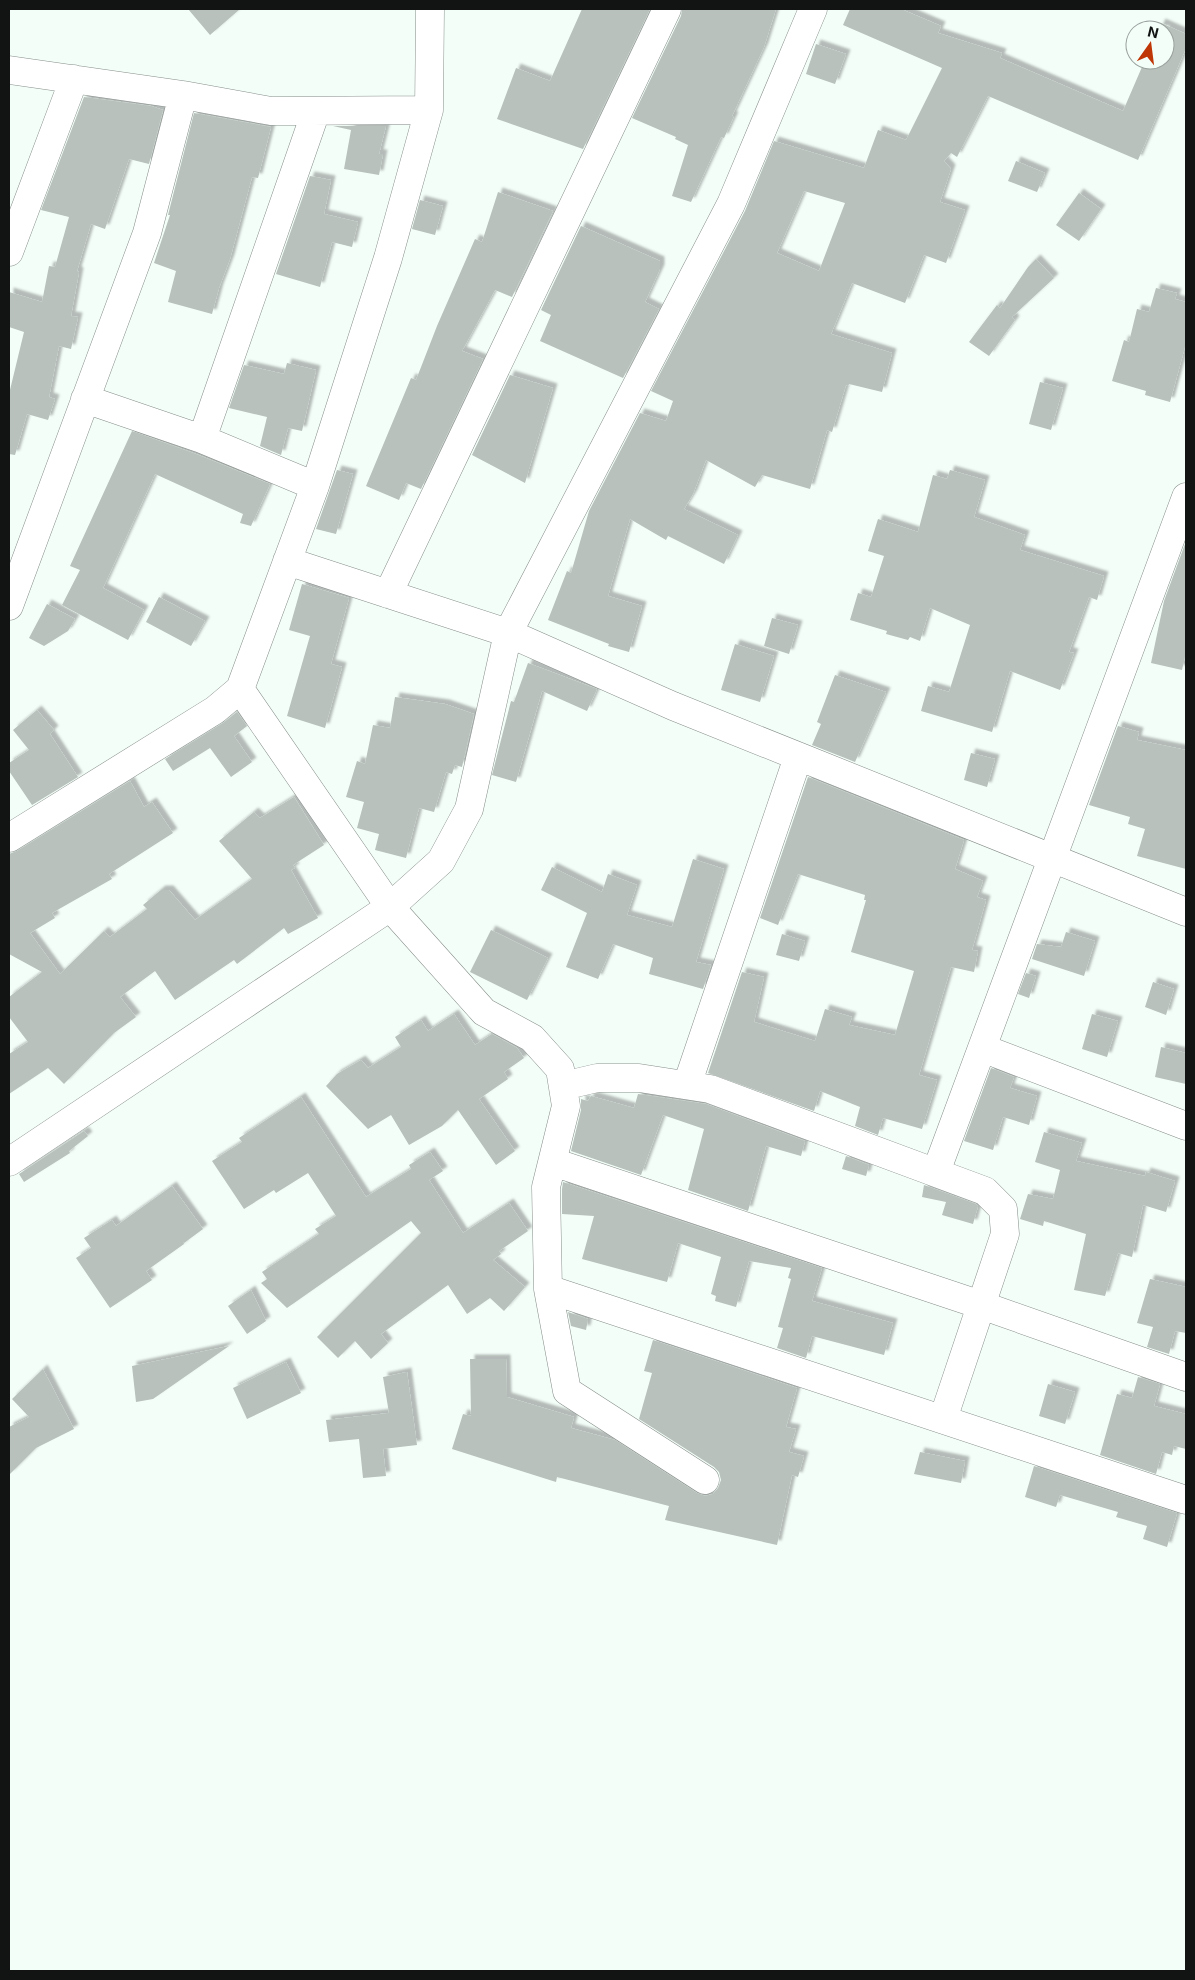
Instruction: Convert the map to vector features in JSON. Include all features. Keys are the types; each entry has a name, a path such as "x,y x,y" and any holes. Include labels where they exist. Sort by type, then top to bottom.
{"street":[{"path":"9,838 215,710 240,689 314,486 388,258 429,110 430,9"},
{"path":"388,594 667,9"},
{"path":"9,1162 390,907 442,861 469,809 508,633 731,204 813,9"},
{"path":"9,70 183,95 271,111 429,110"},
{"path":"9,252 74,79"},
{"path":"9,606 147,233 183,95"},
{"path":"202,439 316,111"},
{"path":"85,400 202,439 314,486"},
{"path":"936,1172 1186,497"},
{"path":"287,561 508,633 673,706 1186,912"},
{"path":"240,689 390,907 484,1012 532,1038 560,1069 566,1106 546,1187 548,1289 567,1391 705,1480"},
{"path":"687,1085 798,756"},
{"path":"982,1048 1186,1126"},
{"path":"563,1086 597,1078 630,1078 710,1088 985,1191 1004,1209 1005,1234 943,1419"},
{"path":"552,1162 981,1305 1186,1377"},
{"path":"548,1289 1186,1500"}],"building":[{"path":"188,9 240,9 210,35"},
{"path":"582,9 650,9 583,149 497,119 516,68 550,81"},
{"path":"682,9 776,9 764,47 732,116 734,116 724,138 721,137 691,202 672,196 688,145 675,139 676,137 632,118 681,16"},
{"path":"850,9 901,9 941,26 938,33 1002,53 1000,58 1123,111 1141,70 1175,70 1175,29 1186,34 1186,48 1138,160 988,96 957,157 951,153 944,161 951,169 940,202 965,210 946,263 924,255 905,303 852,283 831,334 892,353 882,392 849,384 848,386 846,385 832,432 827,430 810,489 762,475 755,487 706,460 693,494 684,509 738,535 724,564 668,536 666,540 630,519 608,596 642,606 629,652 608,646 609,644 548,620 567,571 571,573 589,511 640,413 666,421 673,401 651,391 745,211 774,141 864,168 878,130 906,140 942,68 843,25","holes":["804,191 845,203 819,271 777,253"]},
{"path":"816,44 846,54 835,84 806,74"},
{"path":"84,97 151,106 163,110 149,164 129,159 105,229 91,224 77,271 79,272 71,316 78,317 71,349 59,346 49,397 55,399 48,420 27,414 15,455 9,454 9,394 24,332 9,327 9,292 42,302 49,266 55,267 69,217 41,210"},
{"path":"194,113 271,127 258,178 252,177 230,259 212,314 168,302 176,271 154,263 170,215 168,215"},
{"path":"333,126 386,126 379,154 383,154 379,175 344,169 351,130"},
{"path":"1016,161 1045,173 1037,192 1008,181"},
{"path":"310,176 331,180 324,214 358,222 352,247 332,242 320,287 276,274"},
{"path":"498,192 553,211 512,297 495,290 462,351 483,359 421,489 406,483 399,500 366,486 411,378 416,380 475,239 482,242"},
{"path":"1079,193 1101,209 1079,241 1056,225"},
{"path":"420,200 443,206 435,235 412,229"},
{"path":"581,226 660,261 660,269 645,302 659,309 623,378 540,341 551,315 541,310"},
{"path":"1036,259 1054,278 1012,317 1015,320 989,356 969,342 997,305 1000,308 1028,267"},
{"path":"1156,288 1177,293 1175,299 1186,302 1186,343 1170,402 1145,395 1146,391 1112,381 1124,340 1129,342 1137,309 1149,312"},
{"path":"287,363 316,370 302,431 288,428 281,455 260,446 267,417 229,408 244,365 284,374"},
{"path":"510,375 553,388 525,483 472,455"},
{"path":"1040,382 1063,388 1051,430 1029,424"},
{"path":"132,431 270,484 251,526 240,523 243,514 155,474 103,588 144,610 128,640 62,605 80,570 70,566"},
{"path":"337,470 353,474 336,534 316,529"},
{"path":"950,470 985,480 974,517 1025,535 1020,550 1104,576 1097,600 1089,597 1069,652 1074,653 1060,690 1010,671 992,732 921,711 928,686 949,692 970,625 930,608 920,641 910,637 908,640 886,634 887,631 850,620 858,593 871,597 884,556 868,551 878,519 918,532 933,475 947,479"},
{"path":"1185,544 1186,652 1182,670 1151,663 1164,601"},
{"path":"302,584 349,598 331,664 342,667 325,728 287,716 310,636 289,630"},
{"path":"159,597 205,621 191,646 146,622"},
{"path":"47,604 75,619 68,631 44,646 29,638"},
{"path":"772,618 798,625 789,654 764,646"},
{"path":"735,644 774,656 760,702 721,690"},
{"path":"528,663 597,689 587,711 542,691 516,782 492,775 511,701 514,702"},
{"path":"835,675 886,692 855,762 812,745 821,724 817,722"},
{"path":"395,697 445,704 474,714 462,767 455,765 452,774 446,772 434,812 419,808 406,858 375,850 379,834 357,828 364,802 346,797 357,761 365,764 373,725 390,728"},
{"path":"37,710 54,730 50,734 78,777 32,805 9,771 9,763 29,750 13,730"},
{"path":"237,712 247,726 234,736 252,762 231,777 210,748 173,771 165,759 223,723"},
{"path":"1118,726 1139,732 1137,740 1186,750 1186,869 1137,856 1145,829 1128,824 1130,817 1089,805"},
{"path":"971,753 995,759 987,787 964,780"},
{"path":"808,777 964,840 955,869 983,881 977,897 986,900 972,950 978,951 974,972 951,967 919,1075 937,1080 922,1129 883,1118 878,1135 855,1126 860,1107 820,1091 814,1111 708,1073 742,972 764,977 754,1022 815,1041 825,1009 852,1017 849,1025 895,1035 914,971 851,952 866,900 864,900 865,895 798,874 778,925 760,918"},
{"path":"130,781 144,807 152,802 173,833 109,874 112,879 52,913 55,918 30,933 60,974 104,931 110,937 147,909 143,905 161,890 169,890 195,920 252,879 219,841 254,812 260,818 294,797 324,845 293,865 295,868 291,870 318,918 288,934 284,928 237,964 234,960 175,1000 155,971 120,997 136,1017 114,1033 64,1084 48,1068 9,1094 9,1054 28,1042 9,1017 9,997 42,972 9,954 9,854 17,851"},
{"path":"693,859 724,869 696,962 711,965 703,989 649,974 653,958 613,944 598,979 566,967 587,913 541,890 552,867 602,892 608,874 637,885 627,915 672,927"},
{"path":"491,930 548,958 527,1000 470,972"},
{"path":"1066,932 1095,941 1084,976 1032,959 1037,944 1061,947"},
{"path":"782,934 805,941 799,961 776,955"},
{"path":"1026,973 1036,976 1029,998 1018,994"},
{"path":"1153,982 1174,989 1166,1015 1145,1007"},
{"path":"454,1014 475,1045 492,1034 517,1048 524,1058 504,1072 508,1079 479,1099 515,1151 496,1165 458,1110 442,1126 409,1145 391,1115 368,1129 326,1086 337,1074 361,1060 368,1068 401,1047 395,1037 421,1020 428,1031"},
{"path":"1092,1014 1118,1021 1107,1057 1082,1049"},
{"path":"1161,1047 1186,1053 1186,1084 1155,1077"},
{"path":"991,1068 1014,1077 1010,1088 1037,1096 1029,1125 1003,1117 993,1150 964,1141"},
{"path":"638,1094 706,1104 805,1141 801,1156 766,1146 748,1211 688,1190 704,1129 663,1115 641,1175 571,1151 581,1110 581,1099 588,1101 591,1096 634,1108"},
{"path":"301,1097 366,1197 411,1169 409,1165 430,1152 443,1171 429,1180 463,1233 509,1203 528,1231 499,1251 501,1254 493,1260 525,1287 504,1311 490,1298 467,1314 448,1285 381,1334 388,1343 371,1359 355,1341 338,1358 317,1337 421,1233 411,1221 287,1308 261,1283 267,1279 262,1272 319,1234 315,1229 336,1216 308,1173 276,1193 274,1190 244,1209 212,1161 242,1142 239,1138"},
{"path":"84,1131 88,1136 69,1151 70,1153 24,1182 19,1174"},
{"path":"1044,1132 1082,1143 1076,1161 1145,1176 1146,1172 1175,1181 1166,1212 1143,1205 1132,1257 1118,1253 1105,1296 1074,1290 1086,1234 1044,1221 1043,1226 1020,1219 1028,1194 1053,1199 1060,1170 1035,1162"},
{"path":"846,1156 869,1165 866,1176 842,1169"},
{"path":"563,1182 822,1268 812,1301 893,1323 884,1355 812,1336 806,1358 777,1348 783,1328 778,1327 791,1279 788,1278 791,1268 749,1261 736,1307 715,1301 716,1296 711,1294 721,1257 678,1243 667,1282 582,1259 594,1216 562,1214"},
{"path":"924,1185 976,1204 978,1206 973,1224 942,1215 946,1202 922,1197"},
{"path":"172,1186 203,1229 184,1243 183,1241 184,1244 146,1271 152,1280 110,1308 76,1258 91,1248 84,1238 112,1220 116,1226"},
{"path":"1150,1279 1186,1287 1186,1333 1175,1331 1169,1354 1147,1347 1153,1327 1137,1323"},
{"path":"251,1290 266,1321 247,1334 228,1306"},
{"path":"568,1312 588,1319 586,1330 571,1326"},
{"path":"653,1340 797,1388 786,1427 796,1429 789,1452 804,1456 798,1477 792,1475 777,1545 665,1520 669,1506 557,1477 556,1482 452,1449 463,1414 471,1416 470,1359 506,1359 507,1397 574,1417 571,1428 615,1440 697,1493 705,1496 713,1494 721,1480 719,1472 639,1419 652,1373 644,1371"},
{"path":"229,1346 153,1399 136,1402 132,1366"},
{"path":"286,1362 301,1393 247,1419 233,1388"},
{"path":"43,1369 74,1429 36,1448 9,1475 9,1427 29,1417 12,1399"},
{"path":"407,1372 417,1445 383,1449 386,1476 363,1478 359,1439 329,1442 326,1420 389,1413 383,1377"},
{"path":"1138,1377 1160,1384 1154,1406 1186,1414 1186,1449 1174,1446 1172,1455 1162,1452 1156,1474 1100,1455 1117,1394 1132,1398"},
{"path":"1048,1384 1075,1392 1065,1424 1039,1416"},
{"path":"920,1452 965,1461 961,1483 914,1474"},
{"path":"1034,1466 1177,1513 1167,1547 1143,1539 1147,1526 1116,1517 1118,1512 1060,1495 1056,1507 1025,1497"}]}
